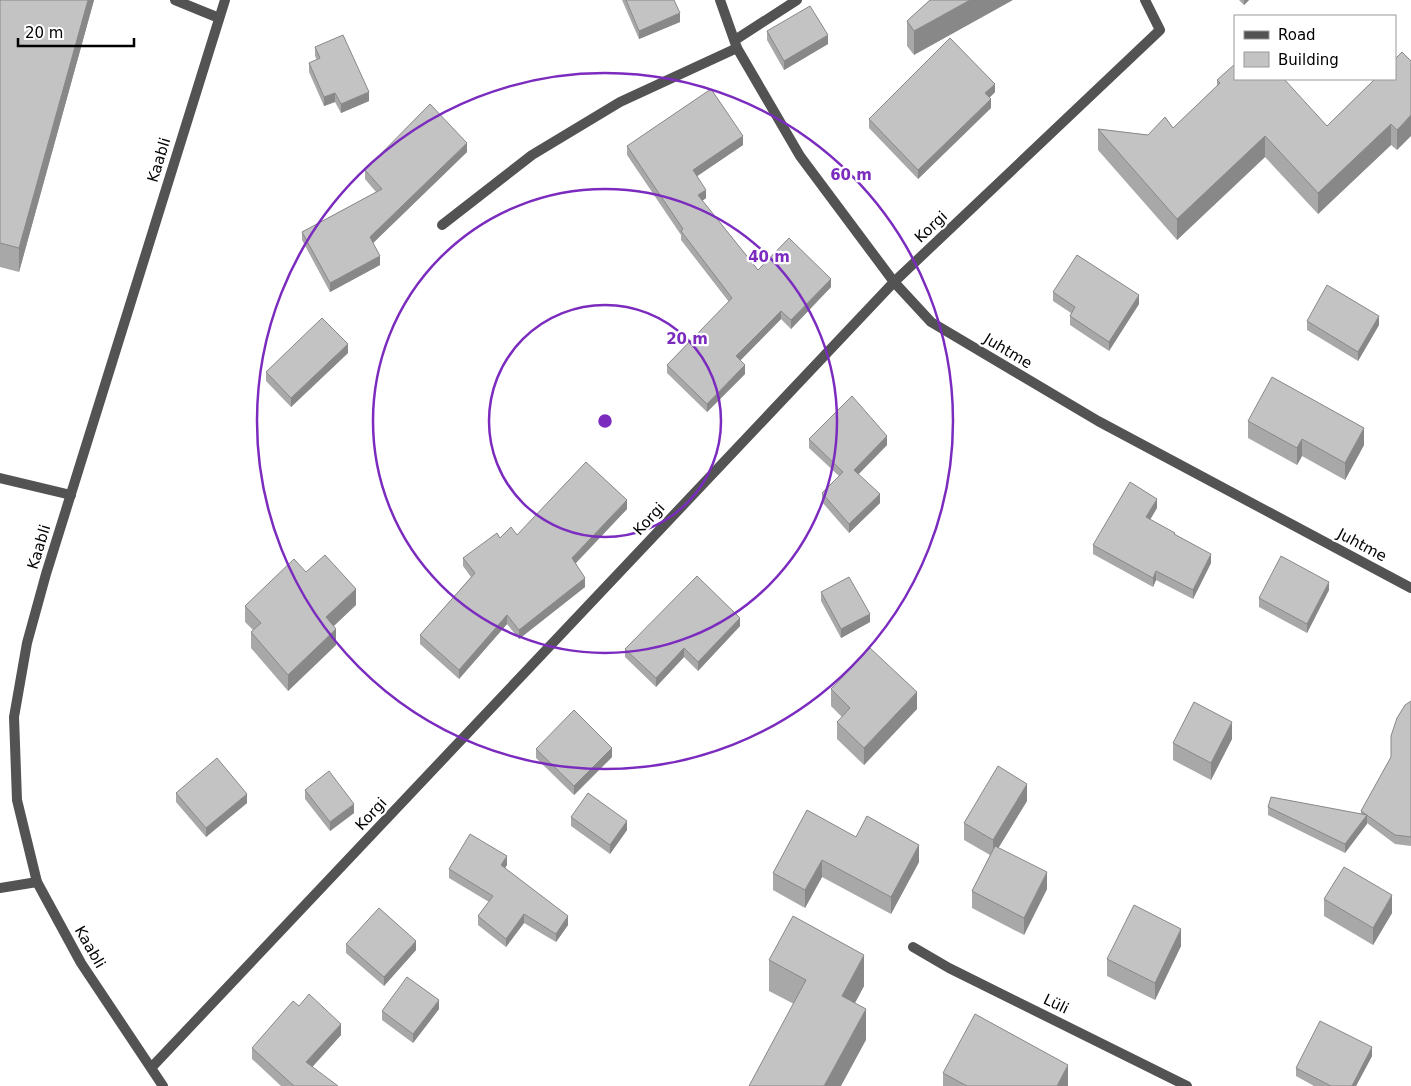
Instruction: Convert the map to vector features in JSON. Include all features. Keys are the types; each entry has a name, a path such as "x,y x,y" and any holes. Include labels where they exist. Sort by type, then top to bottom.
{"street":[{"path":"174,0 219,18"},
{"name":"Kaabli","path":"163,1086 81,963 37,882 17,800 14,717 27,643 70,495 224,0"},
{"name":"Juhtme","path":"720,0 736,44 800,156 894,282 931,322 1098,422 1411,588"},
{"path":"442,225 532,155 620,102 736,44 797,0"},
{"name":"Korgi","path":"151,1068 894,282 1160,30 1145,0"},
{"path":"0,478 70,495"},
{"path":"0,888 37,882"},
{"name":"Lüli","path":"913,947 949,968 1187,1086"}],"building":[{"path":"0,0 88,0 19,248 0,243"},
{"path":"626,0 674,0 680,13 639,31"},
{"path":"930,0 970,0 914,31 907,21"},
{"path":"810,6 828,35 784,61 767,31"},
{"path":"343,35 369,92 341,104 335,93 324,97 309,63 320,58 315,47"},
{"path":"950,38 995,84 985,93 991,99 918,170 869,119"},
{"path":"1402,52 1411,61 1411,115 1397,130 1391,124 1318,193 1265,136 1177,219 1098,129 1148,135 1165,117 1173,128 1220,83 1217,80 1234,65 1234,80 1285,80 1327,126 1374,80 1396,80 1396,58"},
{"path":"711,89 743,136 693,170 706,190 698,195 758,270 789,238 831,279 791,320 781,311 736,356 745,365 707,404 667,365 732,298 681,231 683,229 627,146"},
{"path":"430,104 467,143 370,237 380,256 330,283 302,232 382,189 365,170"},
{"path":"1077,255 1139,295 1109,342 1070,316 1075,307 1053,292"},
{"path":"1327,285 1379,316 1358,352 1307,321"},
{"path":"322,318 348,344 291,398 266,372"},
{"path":"1272,377 1364,428 1345,463 1302,439 1297,448 1248,421"},
{"path":"852,396 887,436 854,470 880,494 849,524 822,493 843,472 809,439"},
{"path":"586,462 627,500 572,558 585,578 519,630 507,615 459,670 420,635 475,573 463,558 497,533 500,538 511,527 517,535"},
{"path":"1130,482 1157,499 1146,517 1211,554 1193,590 1156,571 1153,578 1093,545"},
{"path":"325,555 356,589 326,617 336,629 288,675 251,632 261,623 245,606 294,559 306,572"},
{"path":"1281,556 1329,582 1307,624 1259,598"},
{"path":"697,576 740,618 698,662 684,648 656,678 625,649"},
{"path":"849,577 870,614 841,629 821,592"},
{"path":"870,648 917,692 864,748 837,722 850,708 831,689"},
{"path":"1411,701 1411,837 1395,835 1361,811 1391,757 1391,736 1397,718 1405,705"},
{"path":"1194,702 1232,722 1211,763 1173,743"},
{"path":"574,710 612,748 574,786 536,749"},
{"path":"217,758 247,794 206,828 176,793"},
{"path":"998,766 1027,784 993,840 964,823"},
{"path":"329,771 354,804 330,822 305,790"},
{"path":"588,793 627,821 610,845 571,817"},
{"path":"1271,797 1367,815 1345,844 1268,807"},
{"path":"807,810 856,837 867,816 919,845 891,897 822,860 805,890 773,873"},
{"path":"470,834 507,856 501,865 568,916 556,934 524,914 506,939 478,916 493,896 449,869"},
{"path":"995,846 1047,872 1024,918 972,891"},
{"path":"1344,867 1392,895 1373,928 1324,899"},
{"path":"1134,905 1181,929 1155,983 1107,959"},
{"path":"379,908 416,941 384,977 346,944"},
{"path":"793,916 864,955 842,996 866,1009 824,1086 749,1086 806,980 769,960"},
{"path":"407,977 439,1000 413,1034 382,1011"},
{"path":"309,994 341,1024 306,1062 338,1086 294,1086 252,1048 293,1001 299,1006"},
{"path":"975,1014 1068,1065 1057,1086 967,1086 943,1073"},
{"path":"1320,1021 1372,1047 1352,1086 1331,1086 1296,1068"}]}
